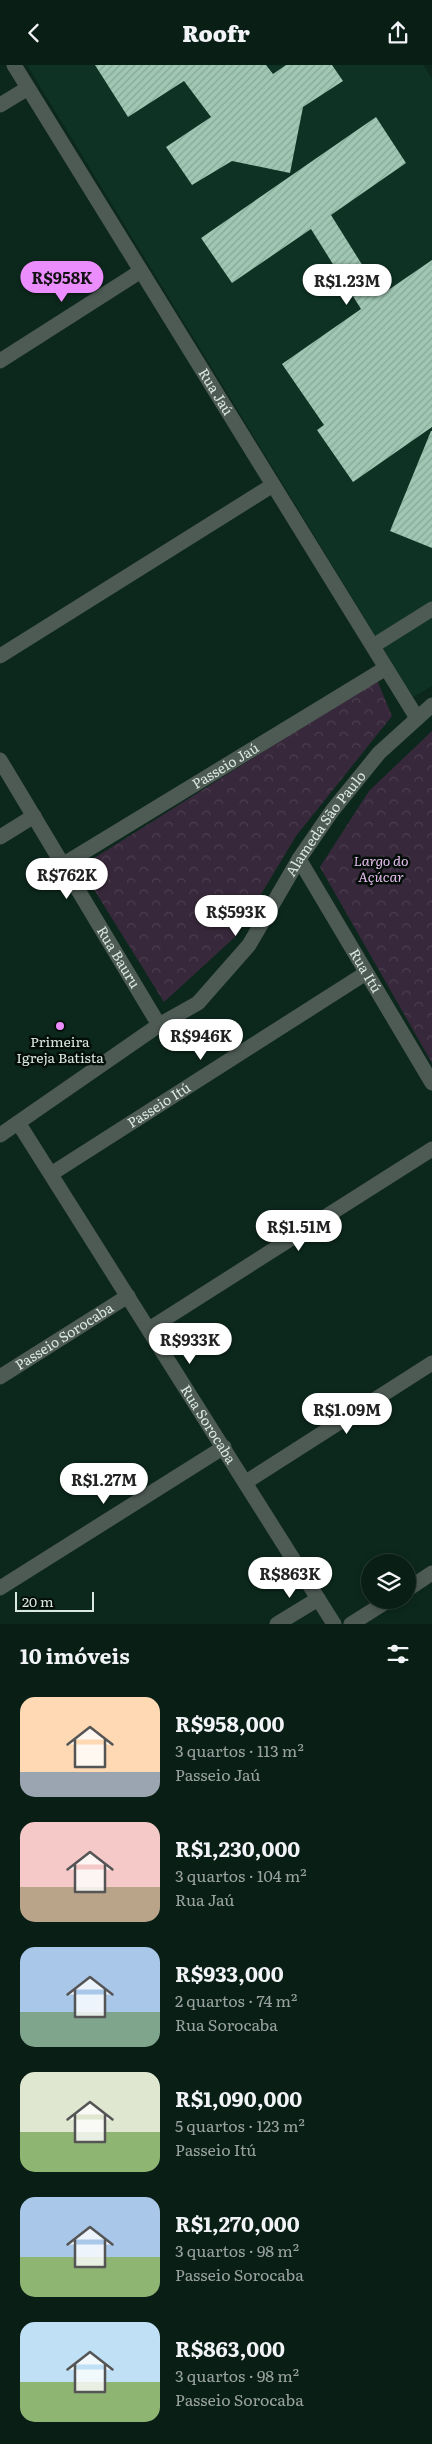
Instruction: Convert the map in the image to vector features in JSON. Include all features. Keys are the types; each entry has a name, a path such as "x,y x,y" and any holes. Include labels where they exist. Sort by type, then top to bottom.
{"street":[{"name":"Rua Jaú","path":"14,65 417,719"},
{"path":"0,105 28,88"},
{"path":"0,361 141,271"},
{"path":"0,656 273,485"},
{"path":"373,646 432,609"},
{"name":"Passeio Jaú","path":"64,864 386,668"},
{"name":"Alameda São Paulo","path":"0,1135 159,1025 198,1003 249,945 299,859 332,811 379,753 432,705"},
{"name":"Rua Bauru","path":"0,760 159,1025"},
{"path":"0,837 34,815"},
{"name":"Rua Itú","path":"299,859 432,1083"},
{"name":"Passeio Itú","path":"51,1174 366,973"},
{"name":"Rua Sorocaba","path":"19,1123 334,1624"},
{"path":"149,1329 432,1149"},
{"name":"Passeio Sorocaba","path":"0,1377 128,1295"},
{"path":"246,1482 432,1363"},
{"path":"0,1588 224,1447"},
{"path":"416,1584 432,1573"},
{"path":"276,1624 318,1599"},
{"path":"351,1624 375,1609"}],"shaded area":[{"path":"27,65 423,65 432,79 432,686 413,697"}],"green space":[{"path":"377,680 392,716 296,836 236,936 164,1002 80,867"},
{"name":"Largo do Açúcar","path":"432,731 432,1063 320,867 369,791"}],"building":[{"path":"95,65 266,65 273,74 286,65 332,65 343,81 303,107 290,173 232,161 192,185 166,147 211,117 184,81 128,117"},
{"path":"376,117 406,163 331,215 381,295 432,260 432,427 353,482 317,430 324,425 282,364 361,309 311,229 232,283 201,238"},
{"path":"432,431 432,548 390,531"}],"place":[{"name":"Primeira Igreja Batista","path":"60,1026"}]}
